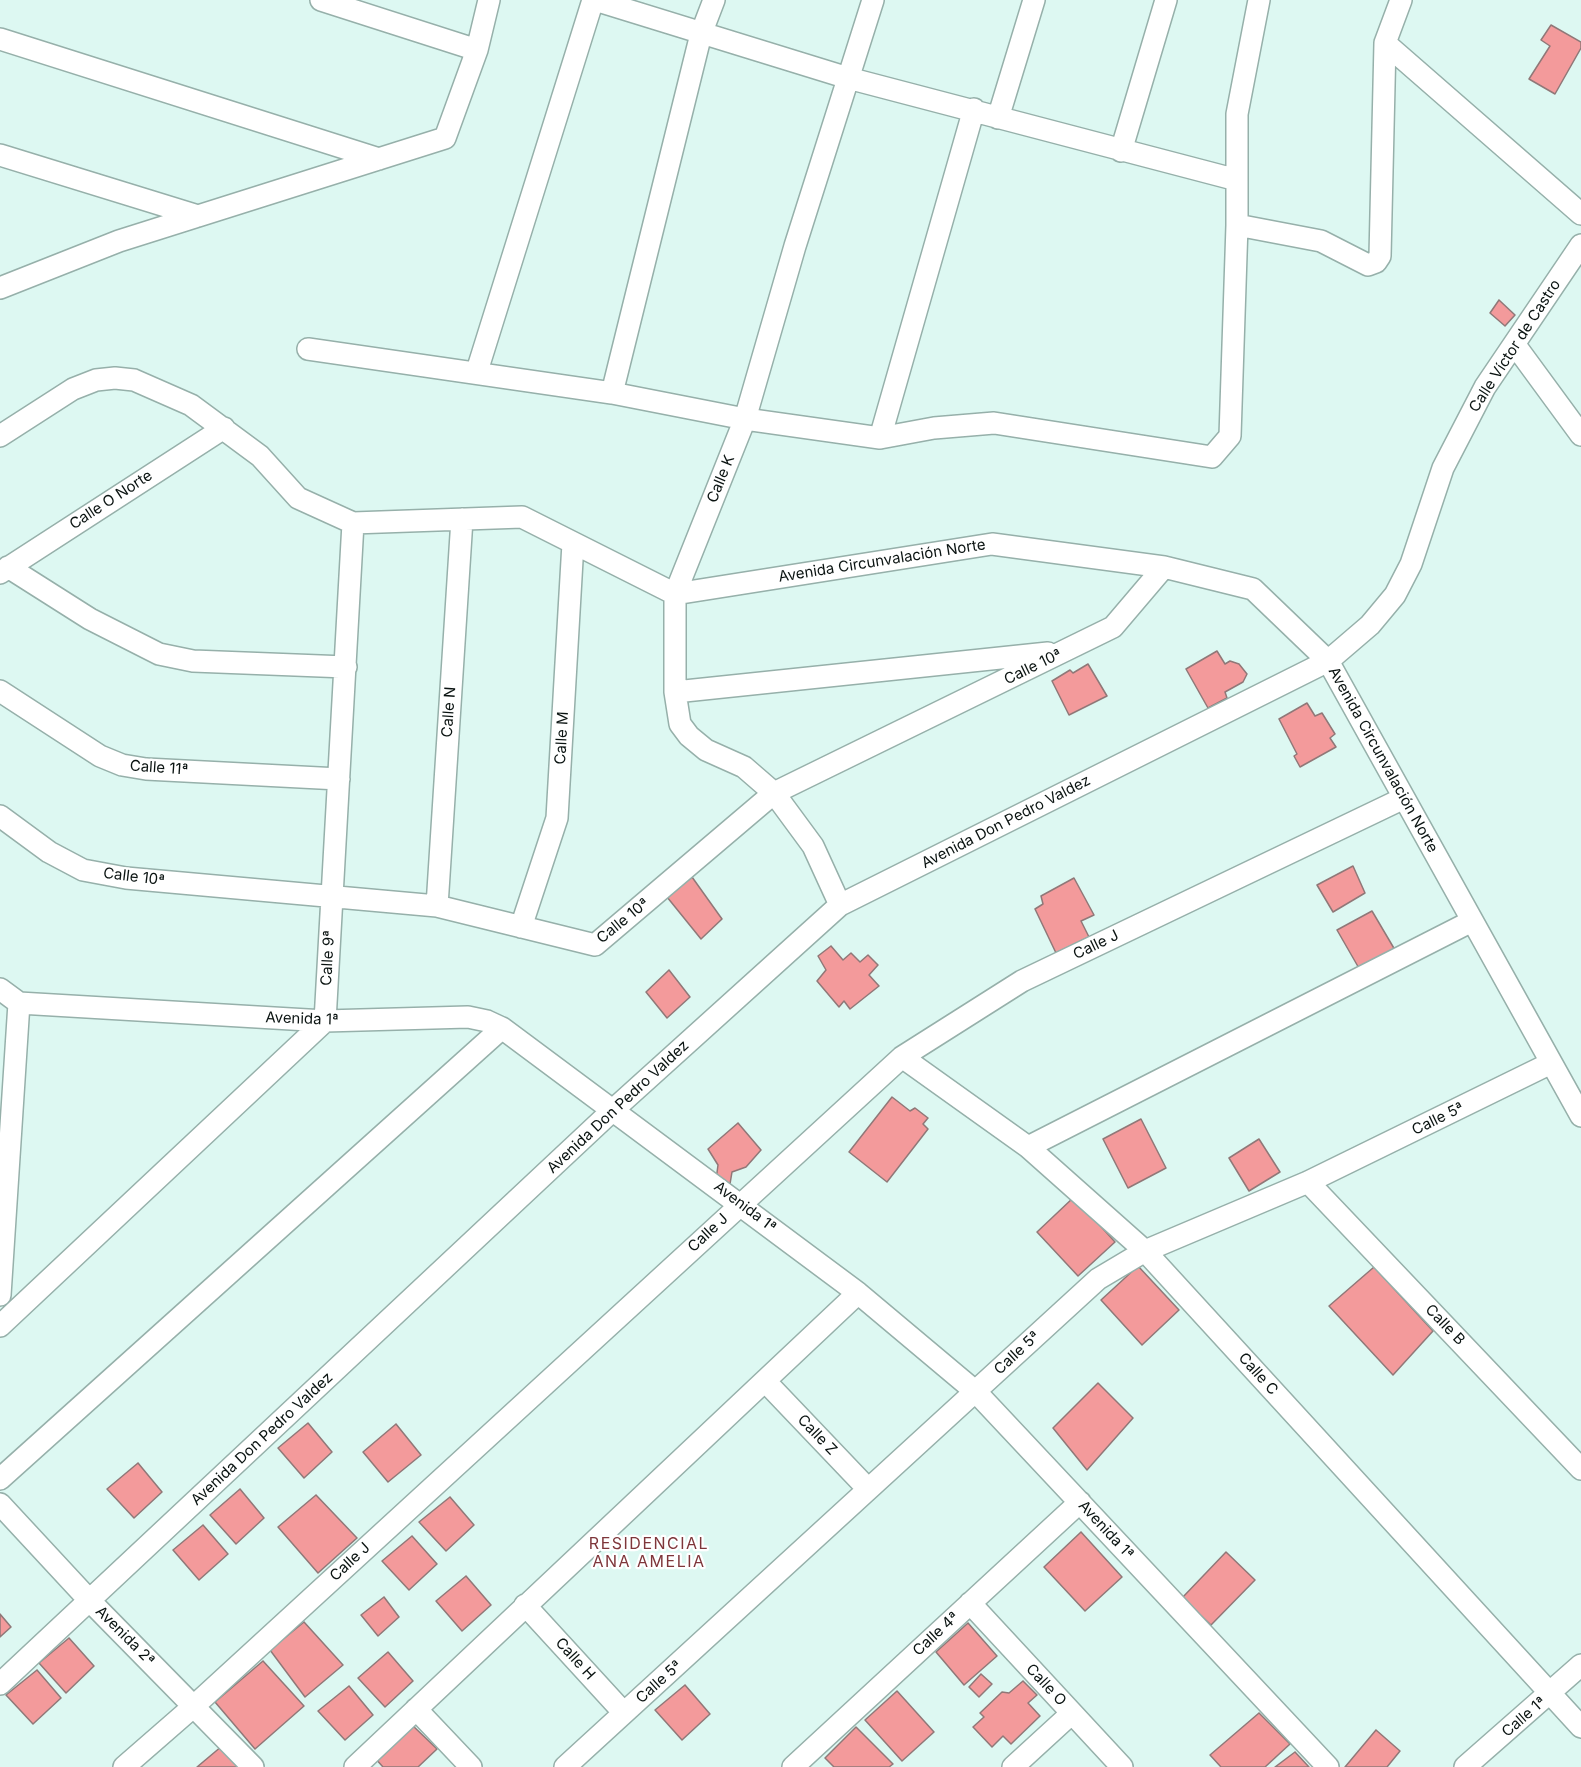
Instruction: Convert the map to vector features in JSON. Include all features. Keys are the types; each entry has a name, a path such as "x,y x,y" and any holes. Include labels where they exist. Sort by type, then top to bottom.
{"street":[{"path":"321,0 477,50"},
{"path":"0,288 119,241 445,138 477,50 489,0"},
{"path":"477,371 594,0 848,78 974,109 998,118 1237,180"},
{"path":"612,393 702,34 714,0"},
{"name":"Calle K","path":"840,905 813,846 774,794 744,767 706,750 689,736 680,724 675,692 675,594 745,419 795,246 873,0"},
{"path":"998,118 1034,0"},
{"path":"1121,151 1166,0"},
{"path":"308,349 477,371 612,393 745,419 880,438 934,428 994,423 1212,457 1230,436 1237,225 1237,114 1260,0"},
{"path":"1237,225 1321,242 1368,266 1376,262 1380,256 1385,43 1401,0"},
{"path":"0,39 379,159"},
{"path":"1385,43 1581,214"},
{"path":"880,438 974,109"},
{"path":"0,155 198,216"},
{"name":"Calle Víctor de Castro","path":"1328,661 1370,625 1395,595 1411,564 1443,468 1485,387 1581,245"},
{"path":"1515,345 1581,435"},
{"path":"0,436 73,389 96,380 115,378 153,386 190,405 224,428 260,456 298,498 354,523 522,517 675,594"},
{"name":"Calle O Norte","path":"4,570 224,428"},
{"name":"Calle N","path":"437,906 462,519"},
{"name":"Calle 9ª","path":"325,1021 354,523"},
{"name":"Calle M","path":"521,927 557,818 573,543"},
{"name":"Avenida Circunvalación Norte","path":"675,594 992,544 1164,567 1253,590 1328,661 1581,1116"},
{"name":"Calle 10ª","path":"0,816 49,852 83,870 126,878 437,906 595,945 774,794 1113,627 1164,567"},
{"path":"4,570 90,619 159,654 193,661 346,667"},
{"path":"675,692 1064,652"},
{"name":"Avenida Don Pedro Valdez","path":"0,1684 614,1110 840,905 1328,661"},
{"name":"Calle 11ª","path":"0,691 100,756 122,765 146,769 339,778"},
{"name":"Calle J","path":"124,1767 194,1706 740,1203 902,1057 1022,981 1404,798"},
{"path":"1028,1147 1473,921"},
{"path":"0,989 19,1003 0,1295"},
{"name":"Avenida 1ª","path":"19,1003 325,1021 468,1017 487,1021 502,1028 858,1293 976,1392 1328,1767"},
{"path":"0,1326 325,1021"},
{"path":"0,1479 502,1028"},
{"name":"Calle C","path":"902,1057 1028,1147 1145,1251 1581,1728"},
{"name":"Calle 5ª","path":"565,1767 1087,1288 1110,1271 1145,1251 1308,1182 1551,1063"},
{"name":"Calle B","path":"1308,1182 1581,1469"},
{"path":"355,1767 858,1293"},
{"name":"Calle Z","path":"765,1381 868,1489"},
{"name":"Calle 4ª","path":"793,1767 1080,1502"},
{"name":"Avenida 2ª","path":"0,1504 253,1767"},
{"name":"Calle O","path":"970,1603 1122,1767"},
{"name":"Calle H","path":"525,1605 624,1713"},
{"name":"Calle 1ª","path":"1465,1767 1581,1665"},
{"path":"416,1709 471,1767"},
{"path":"1013,1767 1072,1713"}],"building":[{"path":"1551,25 1581,42 1581,48 1555,94 1529,79 1550,46 1541,40"},
{"path":"1499,300 1515,315 1505,326 1490,313"},
{"path":"1217,651 1225,664 1230,661 1239,664 1247,674 1243,682 1225,692 1227,698 1208,708 1186,669"},
{"path":"1088,664 1107,696 1069,715 1052,681 1070,670 1073,673"},
{"path":"1307,703 1315,716 1322,713 1335,734 1330,738 1336,747 1300,767 1294,756 1297,754 1279,719"},
{"path":"1353,866 1365,893 1333,912 1317,885"},
{"path":"692,877 722,919 701,939 667,897"},
{"path":"1074,878 1094,915 1081,921 1089,937 1056,953 1035,909 1043,904 1041,896"},
{"path":"1372,911 1395,950 1360,970 1337,930"},
{"path":"831,946 843,960 851,953 860,962 868,955 878,965 869,975 879,986 850,1009 844,1001 839,1007 817,981 826,970 818,956"},
{"path":"669,970 690,997 667,1018 646,992"},
{"path":"892,1097 910,1111 915,1108 928,1118 923,1124 928,1129 887,1182 849,1152"},
{"path":"1141,1119 1166,1168 1128,1188 1103,1139"},
{"path":"738,1123 761,1150 746,1167 732,1172 730,1184 716,1180 718,1165 708,1149"},
{"path":"1259,1139 1280,1172 1249,1191 1229,1158"},
{"path":"1074,1197 1115,1242 1078,1276 1037,1232"},
{"path":"1138,1266 1179,1310 1142,1345 1101,1300"},
{"path":"1374,1267 1433,1331 1393,1375 1329,1306"},
{"path":"1098,1383 1133,1418 1087,1470 1053,1428"},
{"path":"308,1423 332,1452 304,1478 278,1448"},
{"path":"396,1424 421,1455 388,1482 363,1452"},
{"path":"138,1463 162,1492 134,1518 107,1489"},
{"path":"240,1489 264,1518 236,1544 210,1515"},
{"path":"316,1495 357,1538 318,1573 278,1527"},
{"path":"450,1497 474,1525 446,1551 419,1522"},
{"path":"203,1525 228,1554 199,1580 173,1550"},
{"path":"1081,1532 1122,1577 1085,1611 1044,1567"},
{"path":"412,1536 437,1564 409,1590 382,1561"},
{"path":"1226,1552 1255,1580 1211,1625 1182,1598"},
{"path":"466,1576 491,1605 462,1631 436,1601"},
{"path":"384,1597 399,1617 378,1636 361,1615"},
{"path":"0,1614 11,1627 0,1637"},
{"path":"304,1622 343,1665 305,1697 270,1650"},
{"path":"968,1623 997,1656 964,1685 936,1652"},
{"path":"69,1638 94,1666 66,1693 39,1663"},
{"path":"388,1652 413,1681 385,1707 358,1678"},
{"path":"263,1661 304,1706 255,1749 215,1702"},
{"path":"37,1670 61,1698 33,1724 6,1695"},
{"path":"981,1674 992,1684 979,1697 969,1687"},
{"path":"1023,1681 1037,1695 1028,1703 1040,1716 1011,1744 1003,1736 992,1747 973,1727 984,1717 980,1713 1002,1692 1009,1693"},
{"path":"685,1685 710,1714 682,1740 655,1710"},
{"path":"349,1686 373,1715 345,1740 318,1711"},
{"path":"897,1691 934,1732 902,1761 865,1720"},
{"path":"1259,1713 1290,1744 1265,1767 1221,1767 1210,1755"},
{"path":"410,1723 437,1749 418,1767 383,1767 375,1758"},
{"path":"856,1727 893,1764 889,1767 834,1767 825,1758"},
{"path":"1376,1730 1400,1751 1387,1767 1345,1767"},
{"path":"222,1746 241,1767 197,1767"},
{"path":"1295,1752 1309,1767 1275,1767"}],"district":[{"name":"RESIDENCIAL ANA AMELIA","path":"649,1553"}]}
